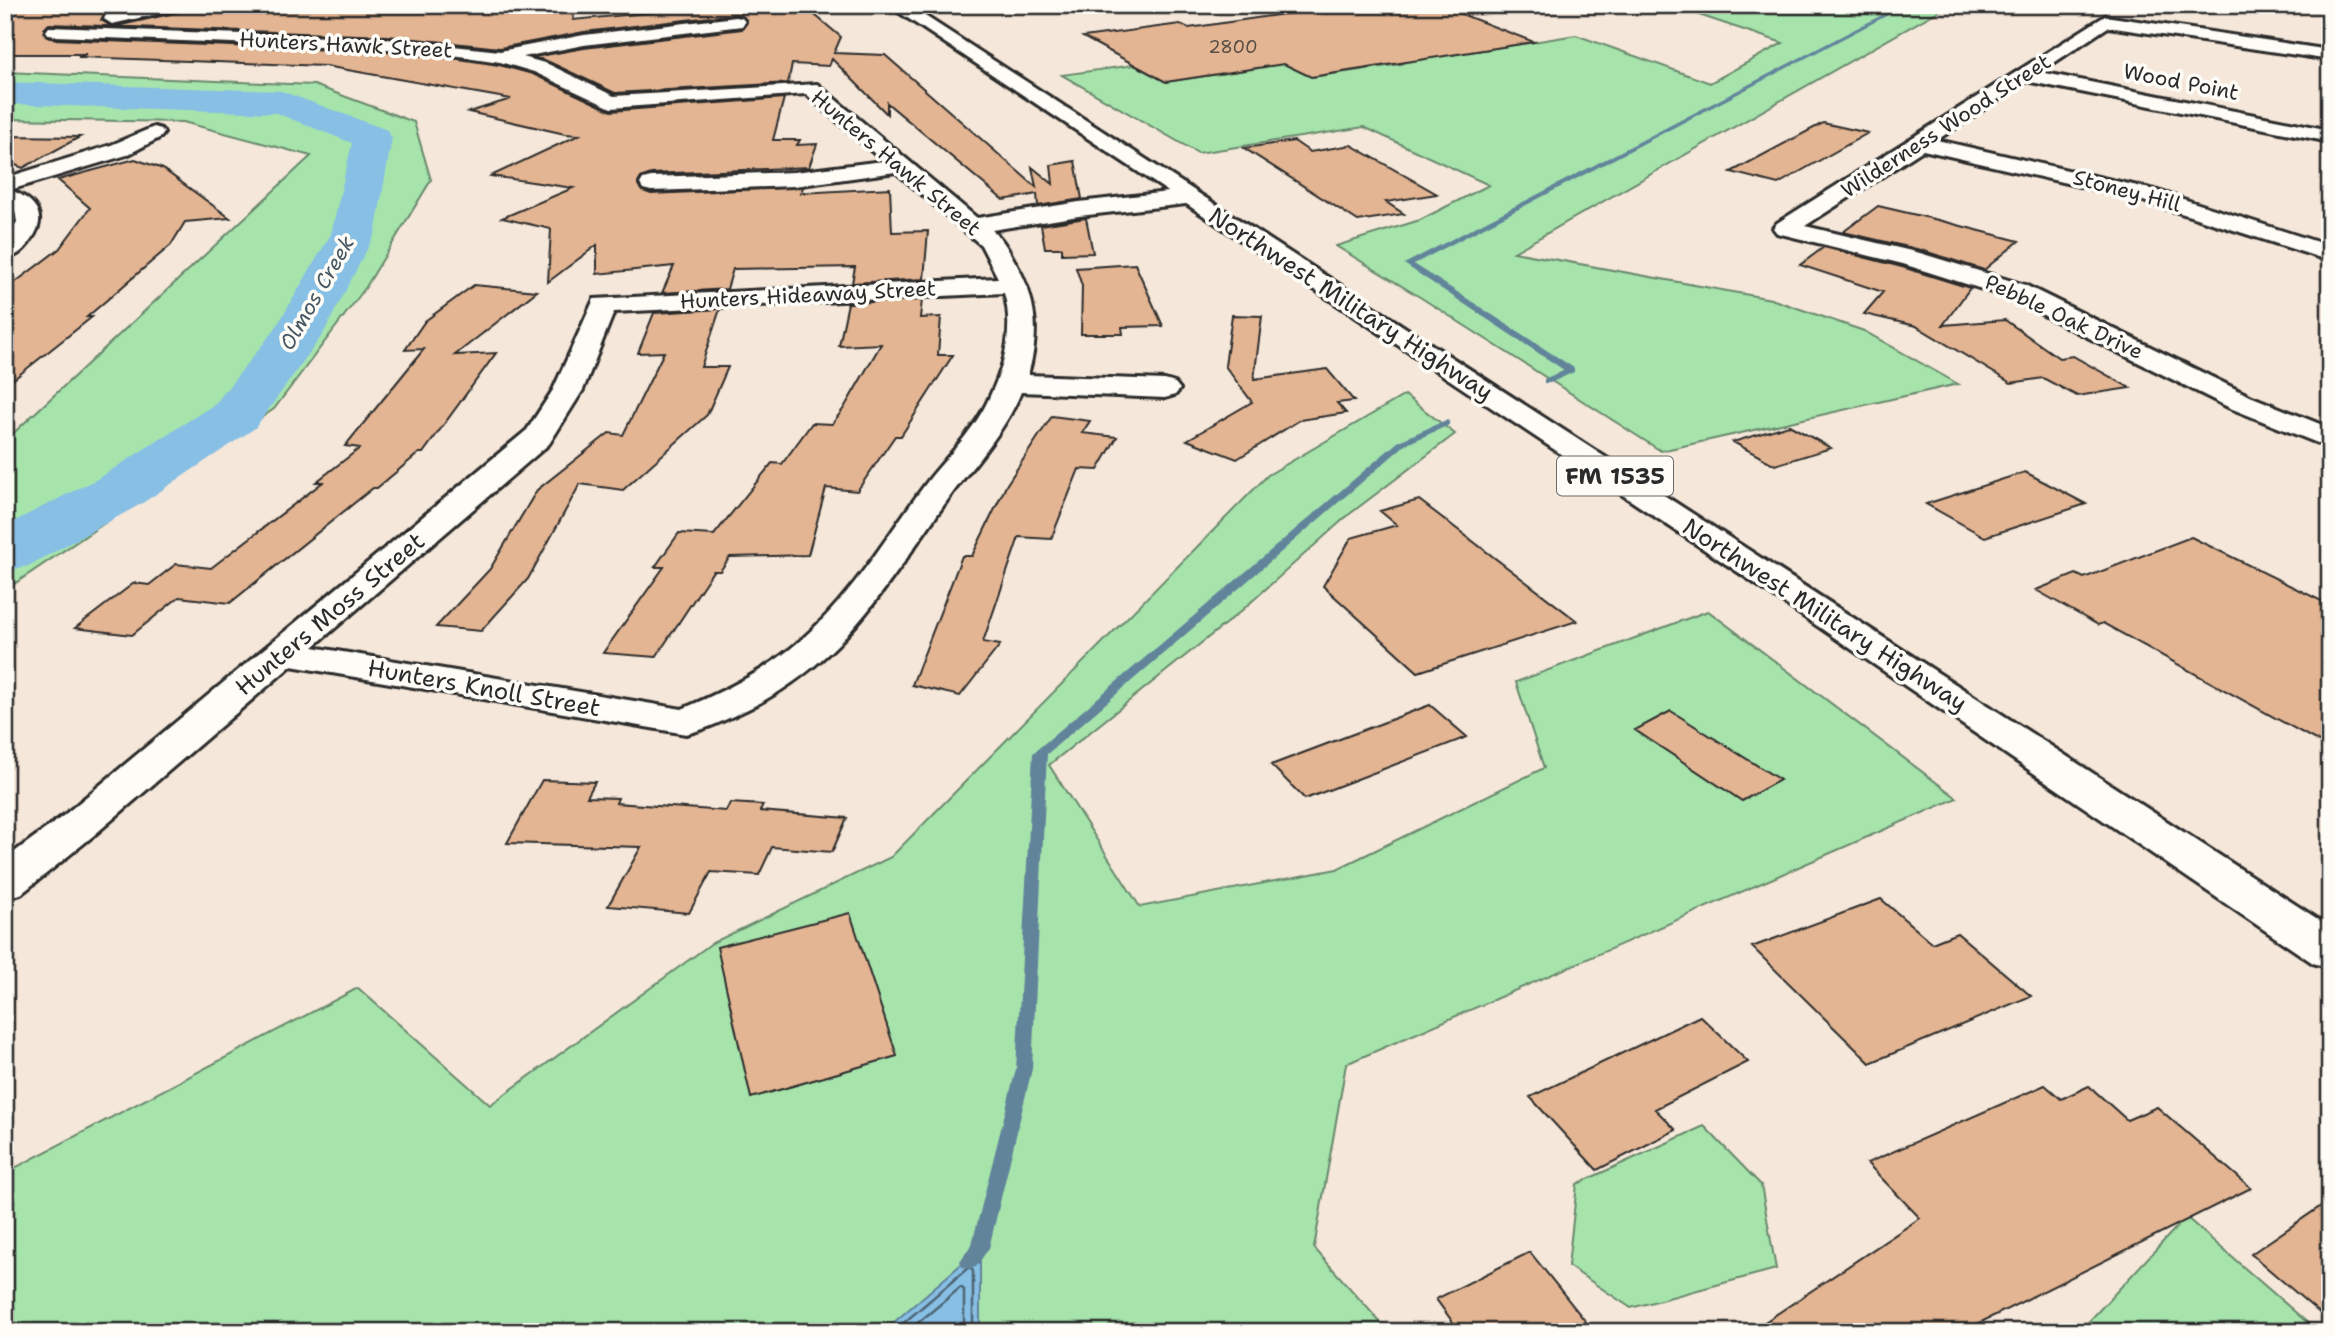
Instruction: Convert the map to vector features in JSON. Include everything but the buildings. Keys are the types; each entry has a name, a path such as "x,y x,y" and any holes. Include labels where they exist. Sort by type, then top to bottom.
{"street":[{"name":"Hunters Hawk Street","path":"177,5 55,31 387,44 501,57 563,76 611,102 810,88 990,241 1006,266 1020,299 1022,331 1017,366 1001,404 974,445 837,628 793,665 735,700 686,722"},
{"path":"501,57 584,40 736,23 718,5"},
{"name":"Northwest Military Highway","path":"896,5 1730,551 2330,951"},
{"name":"Wilderness Wood Street","path":"1785,228 1921,143 2105,21 2330,55"},
{"name":"Wood Point","path":"2024,75 2330,136"},
{"path":"5,185 119,150 154,134"},
{"name":"Stoney Hill","path":"1921,143 2147,195 2208,212 2330,254"},
{"path":"651,184 794,179 903,165"},
{"path":"972,226 1177,190"},
{"path":"5,196 23,203 29,211 30,220 26,232 5,253"},
{"name":"Pebble Oak Drive","path":"1785,228 1912,258 2016,291 2240,402 2330,439"},
{"name":"Hunters Hideaway Street","path":"603,305 1014,285"},
{"name":"Hunters Moss Street","path":"5,883 78,826 538,437 556,415 568,394 603,305"},
{"path":"1010,383 1165,389"},
{"name":"Hunters Knoll Street","path":"282,653 686,722"}],"green space":[{"path":"1669,5 1949,5 1514,252 1771,299 1864,331 1958,384 1661,451 1336,246 1420,220 1489,185 1364,127 1198,153 1062,75 1134,65 1166,82 1266,67 1260,53 1312,77 1402,64 1394,31 1452,55 1576,35 1710,83 1783,43"},
{"path":"5,72 314,85 414,122 431,180 366,287 274,409 5,590 5,441 311,156 183,122 5,119"},
{"path":"1405,395 1455,434 1347,516 1240,612 1049,765 1140,907 1337,869 1544,768 1516,682 1708,611 1957,798 1346,1064 1314,1248 1389,1332 980,1332 980,1249 883,1332 5,1332 5,1173 358,988 490,1105 712,943 891,857 1268,475"},
{"path":"1704,1126 1761,1185 1776,1269 1631,1308 1568,1266 1577,1184"},
{"path":"2186,1217 2318,1332 2079,1332"}],"water":[{"path":"980,1248 980,1332 883,1332 885,1330"}],"waterway":[{"path":"1547,381 1571,370 1408,264 1905,5"},
{"name":"Olmos Creek","path":"5,93 281,102 373,138 353,234 297,334 235,416 120,491 5,552"},
{"path":"969,1261 980,1248 1024,1069 1040,753 1402,443 1446,423"}]}
